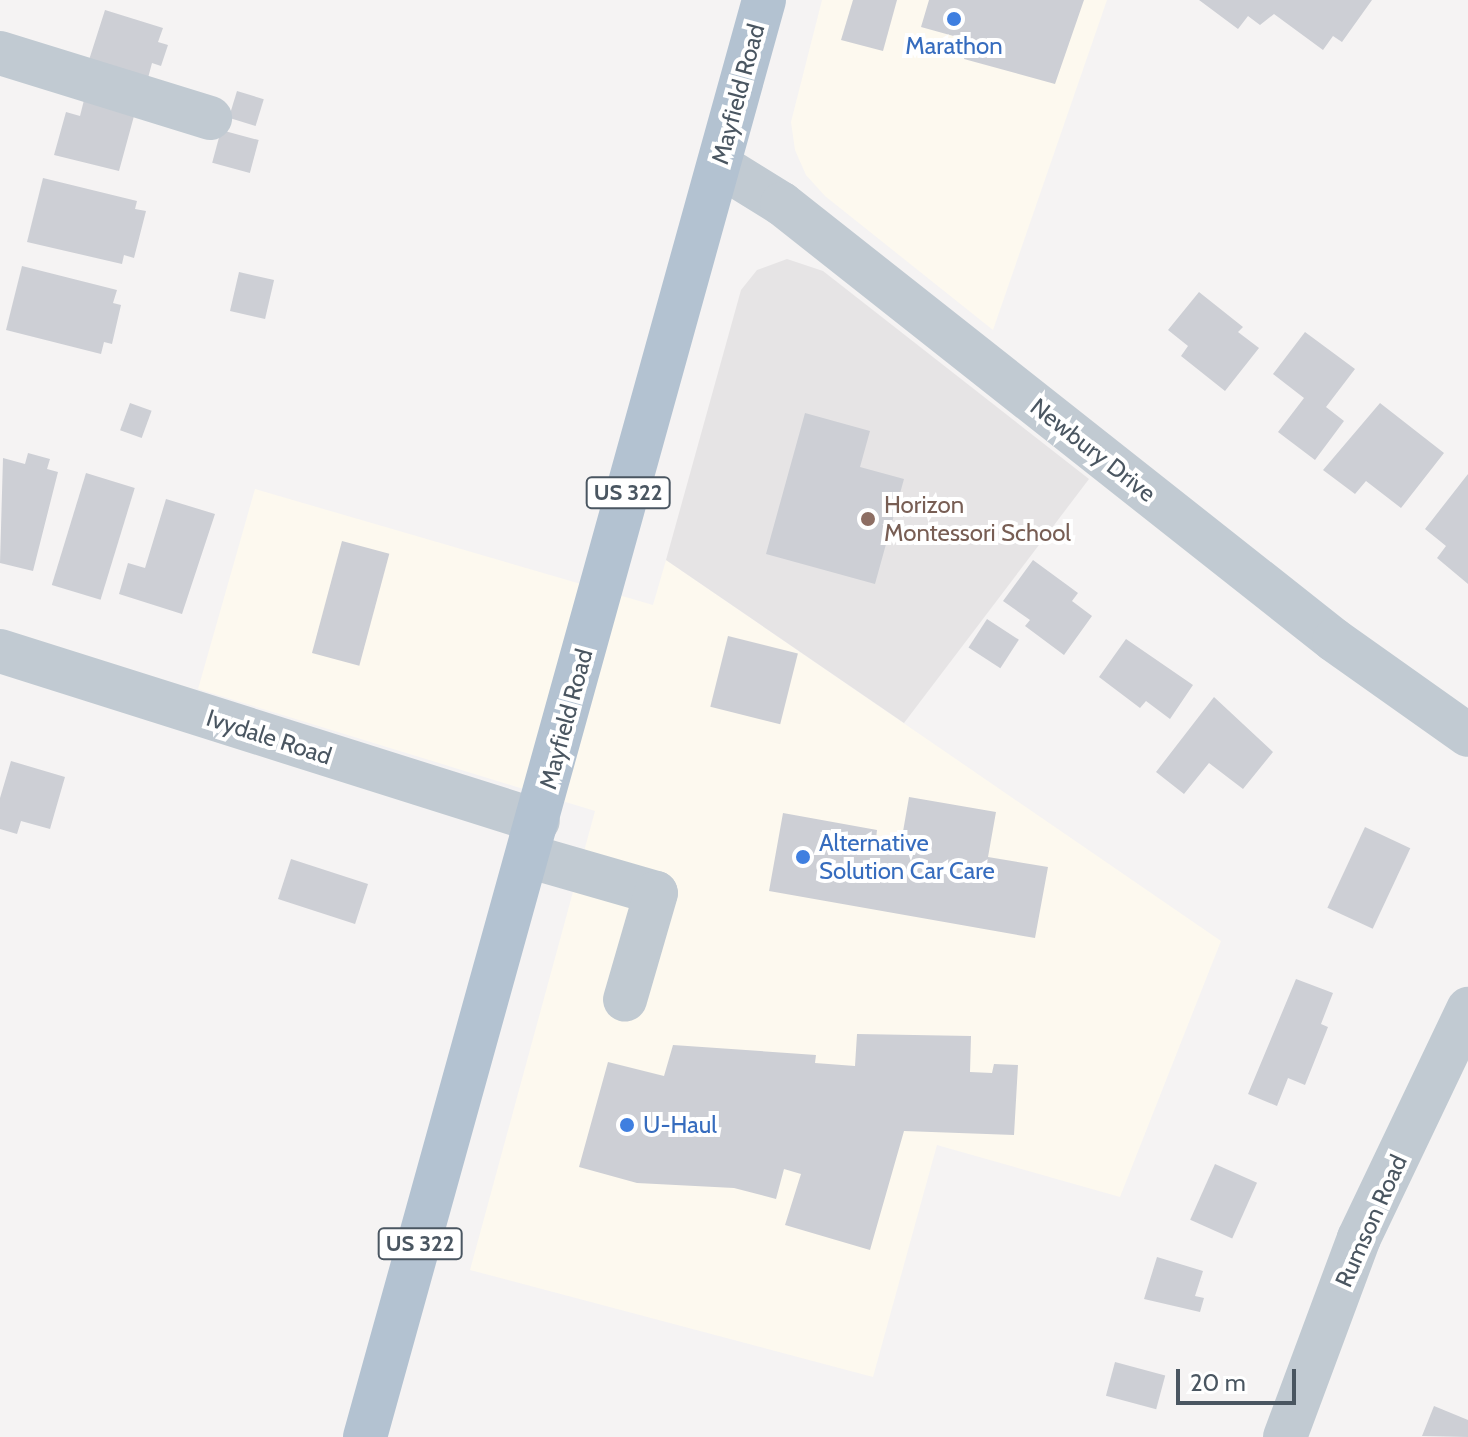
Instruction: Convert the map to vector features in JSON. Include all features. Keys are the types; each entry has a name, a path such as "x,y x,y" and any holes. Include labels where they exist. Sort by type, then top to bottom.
{"main road":[{"name":"Mayfield Road","path":"365,1437 764,0"}],"street":[{"path":"0,53 210,118"},
{"name":"Newbury Drive","path":"719,165 792,212 1334,640 1468,735"},
{"name":"Ivydale Road","path":"0,651 533,838 656,893 625,1000"},
{"name":"Rumson Road","path":"1285,1437 1359,1238 1468,1009"}],"shaded area":[{"path":"822,0 1107,0 993,330 825,196 806,175 795,150 791,122"},
{"name":"Horizon Montessori School","path":"787,259 823,271 1089,479 904,723 666,560 741,290 757,270"},
{"path":"255,489 653,605 666,560 1221,941 1120,1197 937,1145 873,1377 470,1270 595,811 198,689"}],"building":[{"path":"853,0 897,0 883,51 841,40"},
{"path":"929,0 1084,0 1055,84 964,59 968,40 921,27"},
{"path":"1199,0 1372,0 1342,42 1333,36 1323,50 1274,14 1260,25 1248,16 1238,29"},
{"path":"105,10 163,28 158,42 168,45 161,66 152,63 148,78 89,60"},
{"path":"237,91 264,99 256,126 229,118"},
{"path":"86,92 137,105 119,171 54,155 66,112 80,116"},
{"path":"221,130 259,140 250,173 212,163"},
{"path":"43,178 137,201 135,209 146,211 134,258 124,255 122,264 27,242"},
{"path":"22,266 117,290 113,303 121,305 112,344 104,342 101,354 6,330"},
{"path":"239,272 274,280 265,319 230,311"},
{"path":"1199,292 1243,327 1238,332 1259,348 1225,391 1181,356 1188,346 1168,330"},
{"path":"1305,332 1355,369 1326,407 1344,421 1315,460 1278,432 1304,398 1273,374"},
{"path":"130,403 152,411 142,438 120,430"},
{"path":"1380,403 1444,453 1401,508 1366,481 1355,494 1323,470"},
{"path":"805,413 870,431 860,467 904,479 875,584 766,554"},
{"path":"28,453 50,459 47,469 58,472 33,571 0,563 3,458 25,464"},
{"path":"86,473 135,488 101,600 52,585"},
{"path":"1468,474 1468,584 1437,558 1446,546 1425,529"},
{"path":"166,499 215,514 182,614 119,594 128,563 145,568"},
{"path":"342,541 389,554 359,666 312,653"},
{"path":"1033,560 1078,593 1072,601 1092,616 1064,655 1025,626 1030,620 1003,601"},
{"path":"987,619 1019,640 1000,668 968,648"},
{"path":"728,636 798,653 780,724 710,707"},
{"path":"1126,639 1193,685 1170,719 1146,701 1140,708 1099,677"},
{"path":"1214,697 1273,752 1243,789 1209,763 1184,794 1156,772"},
{"path":"11,761 65,777 50,829 21,821 17,834 0,829 0,798"},
{"path":"909,797 996,812 988,857 1048,867 1035,938 769,891 783,813 877,830 876,839 901,843"},
{"path":"1365,827 1410,848 1373,929 1327,908"},
{"path":"291,859 368,884 355,924 278,899"},
{"path":"1296,979 1333,993 1321,1024 1328,1027 1305,1085 1288,1078 1277,1106 1248,1094"},
{"path":"857,1034 971,1036 970,1072 992,1073 994,1064 1018,1065 1014,1135 904,1131 870,1250 785,1225 801,1174 784,1169 776,1199 734,1188 637,1183 579,1167 608,1062 664,1076 673,1045 816,1055 815,1063 855,1066"},
{"path":"1215,1164 1257,1183 1232,1238 1190,1220"},
{"path":"1157,1257 1203,1271 1195,1296 1204,1298 1200,1312 1144,1299"},
{"path":"1115,1362 1165,1375 1156,1409 1106,1396"},
{"path":"1434,1406 1468,1420 1468,1437 1422,1436"}],"place":[{"name":"Marathon","path":"954,19"},
{"name":"Horizon Montessori School","path":"868,519"},
{"name":"Alternative Solution Car Care","path":"803,857"},
{"name":"U-Haul","path":"627,1125"}]}
